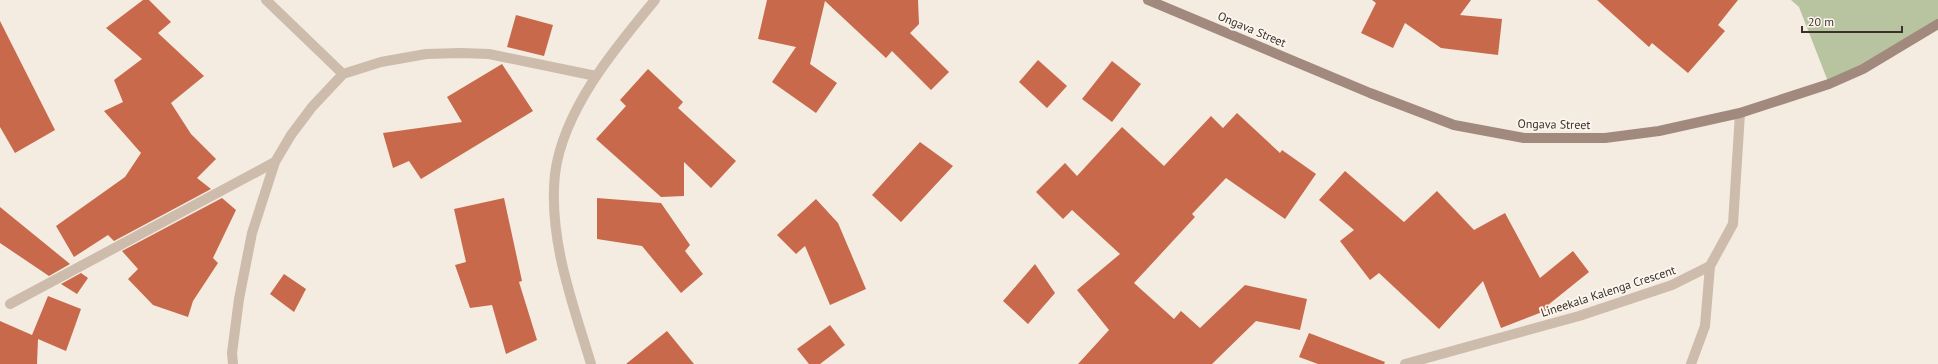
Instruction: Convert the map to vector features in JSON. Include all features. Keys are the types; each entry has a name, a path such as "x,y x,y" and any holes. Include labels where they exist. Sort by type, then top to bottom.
{"street":[{"path":"266,0 343,74"},
{"path":"591,364 568,290 558,244 554,206 555,174 560,151 571,123 596,76 611,54 655,0"},
{"name":"Ongava Street","path":"1148,0 1370,93 1454,125 1524,138 1605,138 1659,131 1740,113 1829,84 1863,69 1938,24"},
{"path":"233,364 232,353 239,299 252,233 275,162 291,135 312,107 343,74 381,62 426,54 461,53 489,54 596,76"},
{"path":"1690,364 1705,326 1710,266 1733,224 1740,113"},
{"path":"10,304 275,162"},
{"name":"Lineekala Kalenga Crescent","path":"1405,364 1579,316 1672,285 1710,266"}],"green space":[{"path":"1791,0 1938,0 1938,24 1829,84 1799,7"}],"building":[{"path":"143,0 149,0 171,22 158,33 204,76 171,103 191,134 216,159 197,178 211,189 114,241 108,235 74,257 56,226 125,177 141,153 104,111 123,102 114,80 142,59 106,28"},
{"path":"767,0 918,0 919,24 910,33 949,72 931,90 892,51 886,58 825,1 810,64 837,83 816,113 772,82 796,47 758,39"},
{"path":"1372,0 1471,0 1460,15 1502,19 1498,55 1441,48 1405,23 1393,48 1361,33 1376,3"},
{"path":"1597,0 1738,0 1718,25 1725,31 1688,73 1652,43 1649,47"},
{"path":"516,15 553,25 544,56 507,47"},
{"path":"0,21 55,130 15,153 0,127"},
{"path":"1038,60 1067,86 1047,108 1019,82"},
{"path":"1112,61 1141,84 1112,122 1082,99"},
{"path":"502,64 533,111 421,179 409,161 393,168 383,133 462,122 447,97"},
{"path":"648,69 683,102 678,108 736,161 711,188 684,162 684,196 661,197 596,139 626,106 620,100"},
{"path":"1237,113 1280,153 1282,150 1316,174 1285,219 1226,178 1192,214 1195,217 1134,283 1174,319 1181,311 1200,328 1245,285 1307,299 1300,330 1256,321 1212,364 1078,364 1109,330 1077,290 1120,254 1072,210 1063,219 1036,192 1065,163 1077,176 1122,127 1164,166 1211,116 1223,128"},
{"path":"920,142 953,166 901,222 872,195"},
{"path":"1345,171 1404,222 1437,191 1474,230 1505,213 1540,278 1573,251 1589,272 1548,305 1550,309 1501,328 1483,281 1439,329 1379,273 1370,280 1340,241 1354,230 1319,200"},
{"path":"222,198 236,210 213,258 218,263 193,301 188,317 153,305 128,279 138,269 122,251"},
{"path":"504,198 522,281 519,282 537,340 506,354 492,305 470,308 455,265 466,262 454,209"},
{"path":"597,198 661,203 690,245 685,251 703,274 681,293 642,246 597,239"},
{"path":"816,199 838,223 866,289 830,305 805,246 796,254 777,235"},
{"path":"0,207 70,264 49,276 0,243"},
{"path":"1035,264 1055,293 1028,324 1003,301"},
{"path":"81,273 88,278 77,294 61,284"},
{"path":"284,274 306,289 294,312 270,294"},
{"path":"48,296 81,309 66,351 38,339 37,364 0,364 0,321 32,335"},
{"path":"830,325 845,345 820,364 809,364 797,349"},
{"path":"667,331 694,364 626,364"},
{"path":"1309,333 1385,362 1384,364 1318,364 1299,357"}]}
